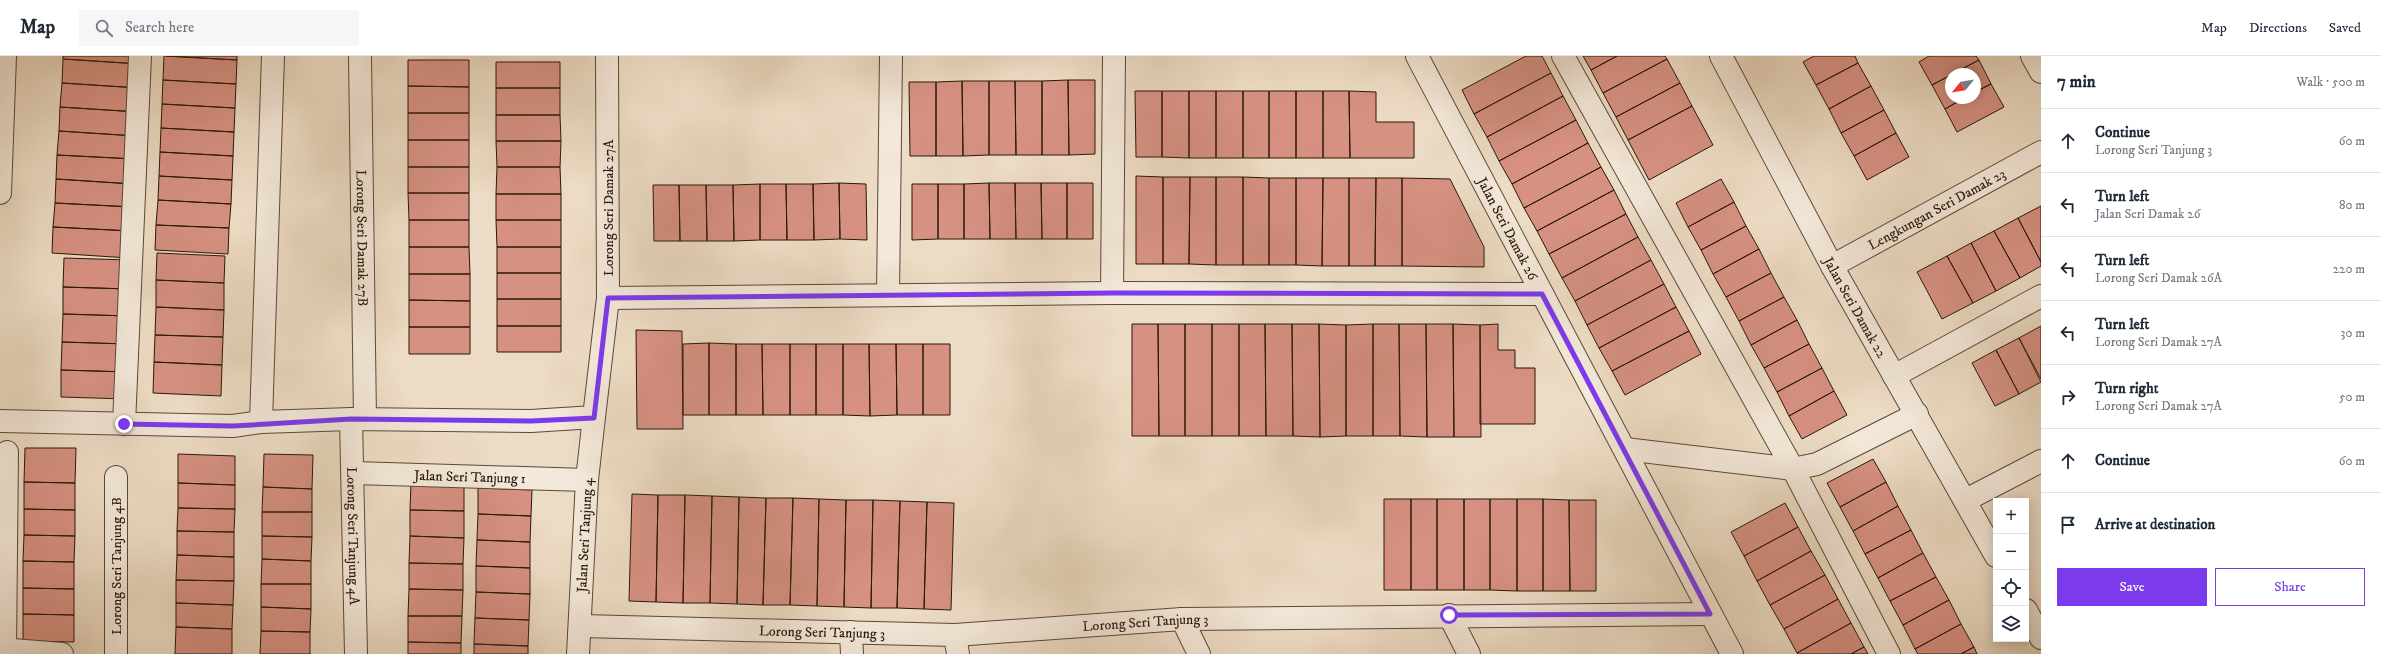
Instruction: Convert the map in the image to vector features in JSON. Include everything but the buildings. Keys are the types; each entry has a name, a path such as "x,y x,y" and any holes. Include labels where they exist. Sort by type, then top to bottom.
{"street":[{"path":"0,193 5,56"},
{"path":"124,424 140,56"},
{"path":"261,422 273,56"},
{"name":"Lorong Seri Damak 27B","path":"358,419 360,56"},
{"name":"Lorong Seri Damak 27A","path":"594,418 608,298 607,56"},
{"path":"888,295 891,56"},
{"path":"1112,293 1114,56"},
{"name":"Jalan Seri Damak 26","path":"1417,56 1732,654"},
{"path":"1563,56 1793,468 1889,654"},
{"name":"Jalan Seri Damak 22","path":"1721,56 1832,266 1966,500 1993,550"},
{"path":"2032,56 2041,72"},
{"name":"Lengkungan Seri Damak 23","path":"1832,266 2041,152"},
{"path":"608,298 1112,293 1542,294"},
{"path":"1894,376 2041,296"},
{"path":"1625,449 1793,468 1816,464 1917,414"},
{"path":"0,421 233,426 261,422 358,419 531,421 594,418"},
{"name":"Jalan Seri Tanjung 4","path":"578,654 581,626 587,480 594,418"},
{"name":"Lorong Seri Tanjung 4A","path":"356,654 354,473 358,419"},
{"path":"7,452 2,649 62,654"},
{"path":"1966,500 2041,461"},
{"name":"Jalan Seri Tanjung 1","path":"354,473 587,480"},
{"name":"Lorong Seri Tanjung 4B","path":"116,477 116,654"},
{"name":"Lorong Seri Tanjung 3","path":"581,626 851,632 957,644 1182,619 1449,615 1710,614"},
{"path":"1449,615 1469,654"},
{"path":"1182,619 1199,654"},
{"path":"851,632 852,654"}],"route":[{"path":"124,424 233,426 261,422 351,419 531,421 594,418 608,298 1112,293 1542,294 1625,449 1710,614 1449,615"}]}
